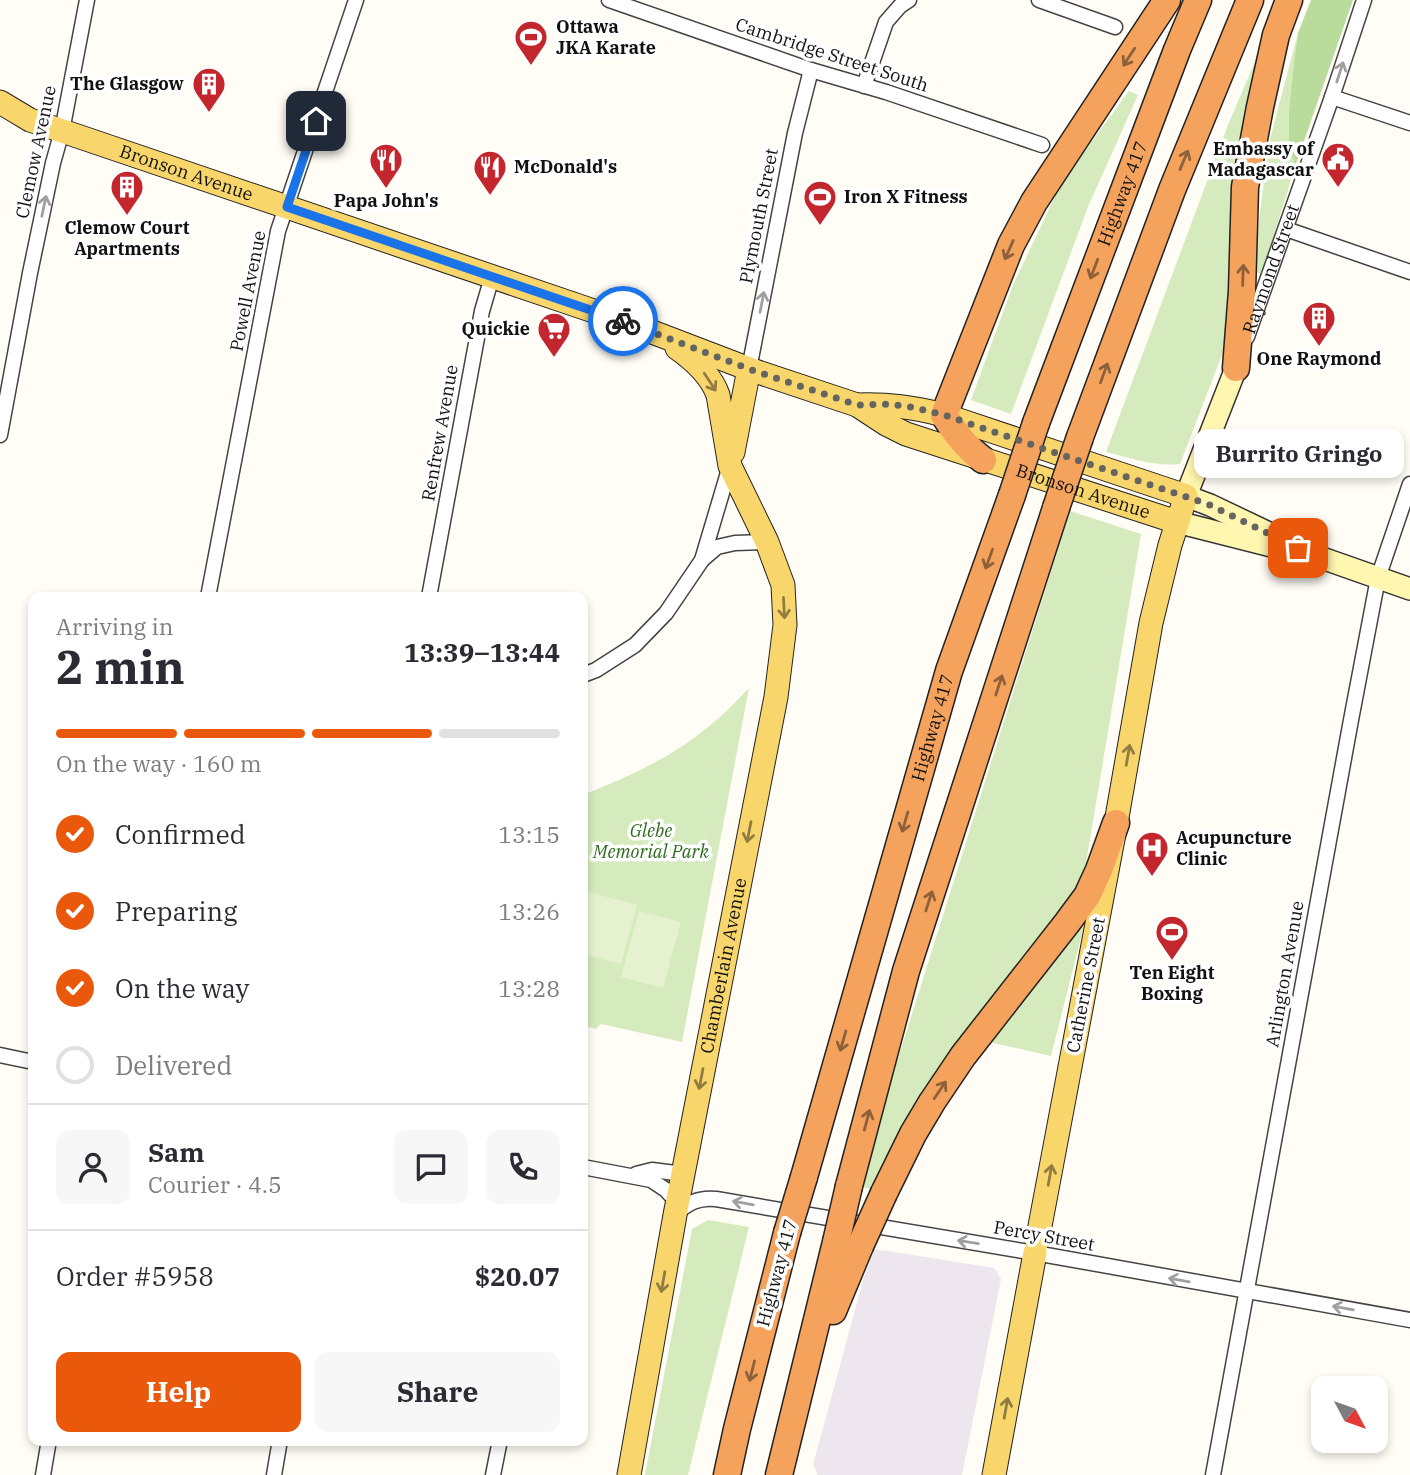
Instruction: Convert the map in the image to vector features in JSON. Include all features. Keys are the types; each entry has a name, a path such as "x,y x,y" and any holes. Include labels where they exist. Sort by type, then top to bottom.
{"highway":[{"path":"983,460 967,447 944,415 1011,244 1034,202 1167,0"},
{"name":"Highway 417","path":"727,1475 787,1233 949,671 1036,423 1198,0"},
{"path":"848,1244 849,1186 906,971 1080,438 1172,190 1250,0"},
{"path":"1236,368 1242,291 1245,187 1276,35 1289,0"},
{"path":"779,1475 802,1384 848,1244 884,1193 913,1134 970,1046 1061,932 1087,895 1116,823"}],"main road":[{"name":"Bronson Avenue","path":"0,102 30,120 661,335 749,369 857,405 906,434 1177,522 1319,557 1410,589"},
{"name":"Bronson Avenue","path":"0,118 30,120"},
{"name":"Chamberlain Avenue","path":"629,1475 682,1174 776,697 785,625 783,585 767,542 730,466 715,387 696,364 661,335"},
{"name":"Raymond Street","path":"1186,496 1236,368"},
{"path":"730,466 749,369"},
{"name":"Bronson Avenue","path":"857,405 890,404 944,415 1210,505 1319,557"},
{"name":"Catherine Street","path":"993,1475 1151,624 1170,545 1186,496"}],"street":[{"name":"Clemow Avenue","path":"0,435 30,273 62,131 87,0"},
{"name":"Powell Avenue","path":"209,592 278,232 356,0"},
{"name":"Cambridge Street South","path":"609,0 811,70 886,92 1042,145"},
{"path":"864,86 886,22 909,0"},
{"path":"1039,0 1115,27"},
{"name":"Raymond Street","path":"1236,368 1364,0"},
{"name":"Plymouth Street","path":"749,369 795,133 811,70"},
{"path":"1332,97 1410,123"},
{"path":"1286,229 1410,272"},
{"name":"Renfrew Avenue","path":"430,592 482,311 492,277"},
{"path":"702,560 730,466"},
{"name":"Arlington Avenue","path":"1213,1475 1378,578 1410,484"},
{"path":"588,674 635,645 655,626 702,560 718,547 767,542"},
{"path":"0,1055 28,1061"},
{"path":"588,1168 651,1180 666,1190 676,1208"},
{"path":"631,1176 652,1170 682,1174"},
{"name":"Percy Street","path":"676,1208 699,1199 716,1199 1036,1247 1246,1292 1410,1320"},
{"path":"43,1475 48,1446"},
{"path":"274,1475 279,1446"},
{"path":"493,1475 499,1446"}],"shaded area":[{"path":"875,1249 994,1268 1001,1279 962,1475 817,1475 813,1465 864,1277"}],"green space":[{"path":"1311,0 1353,0 1295,167 1289,142 1289,113 1298,33"},
{"path":"1298,33 1289,142 1295,167 1262,274 1254,272 1270,139"},
{"path":"1256,59 1261,60 1226,344 1220,360 1180,464 1152,463 1106,452 1228,125"},
{"path":"1129,91 1138,95 1088,207 1011,414 971,400 1013,285 1062,182"},
{"path":"1070,511 1141,534 1080,899 879,1191 858,1186"},
{"name":"Glebe Memorial Park","path":"749,688 682,1042 601,1024 596,1029 588,1027 588,793 635,773 668,755 719,718"},
{"path":"589,892 637,905 621,964 588,955"},
{"path":"639,911 681,922 663,988 621,977"},
{"path":"1087,914 1051,1056 989,1042"},
{"path":"708,1220 749,1227 688,1475 645,1475 692,1229"}],"way so far":[{"path":"623,321 749,369 857,405 890,404 944,415 1186,496 1298,548"}],"place":[{"name":"Ottawa JKA Karate","path":"531,67"},
{"name":"The Glasgow","path":"209,114"},
{"name":"Embassy of Madagascar","path":"1338,189"},
{"name":"Papa John's","path":"386,190"},
{"name":"McDonald's","path":"490,197"},
{"name":"Clemow Court Apartments","path":"127,217"},
{"name":"Iron X Fitness","path":"820,227"},
{"name":"One Raymond","path":"1319,348"},
{"name":"Quickie","path":"554,359"},
{"name":"Burrito Gringo","path":"1298,548"},
{"name":"Acupuncture Clinic","path":"1152,878"},
{"name":"Ten Eight Boxing","path":"1172,962"}],"route":[{"path":"316,121 287,207 623,321"}]}
